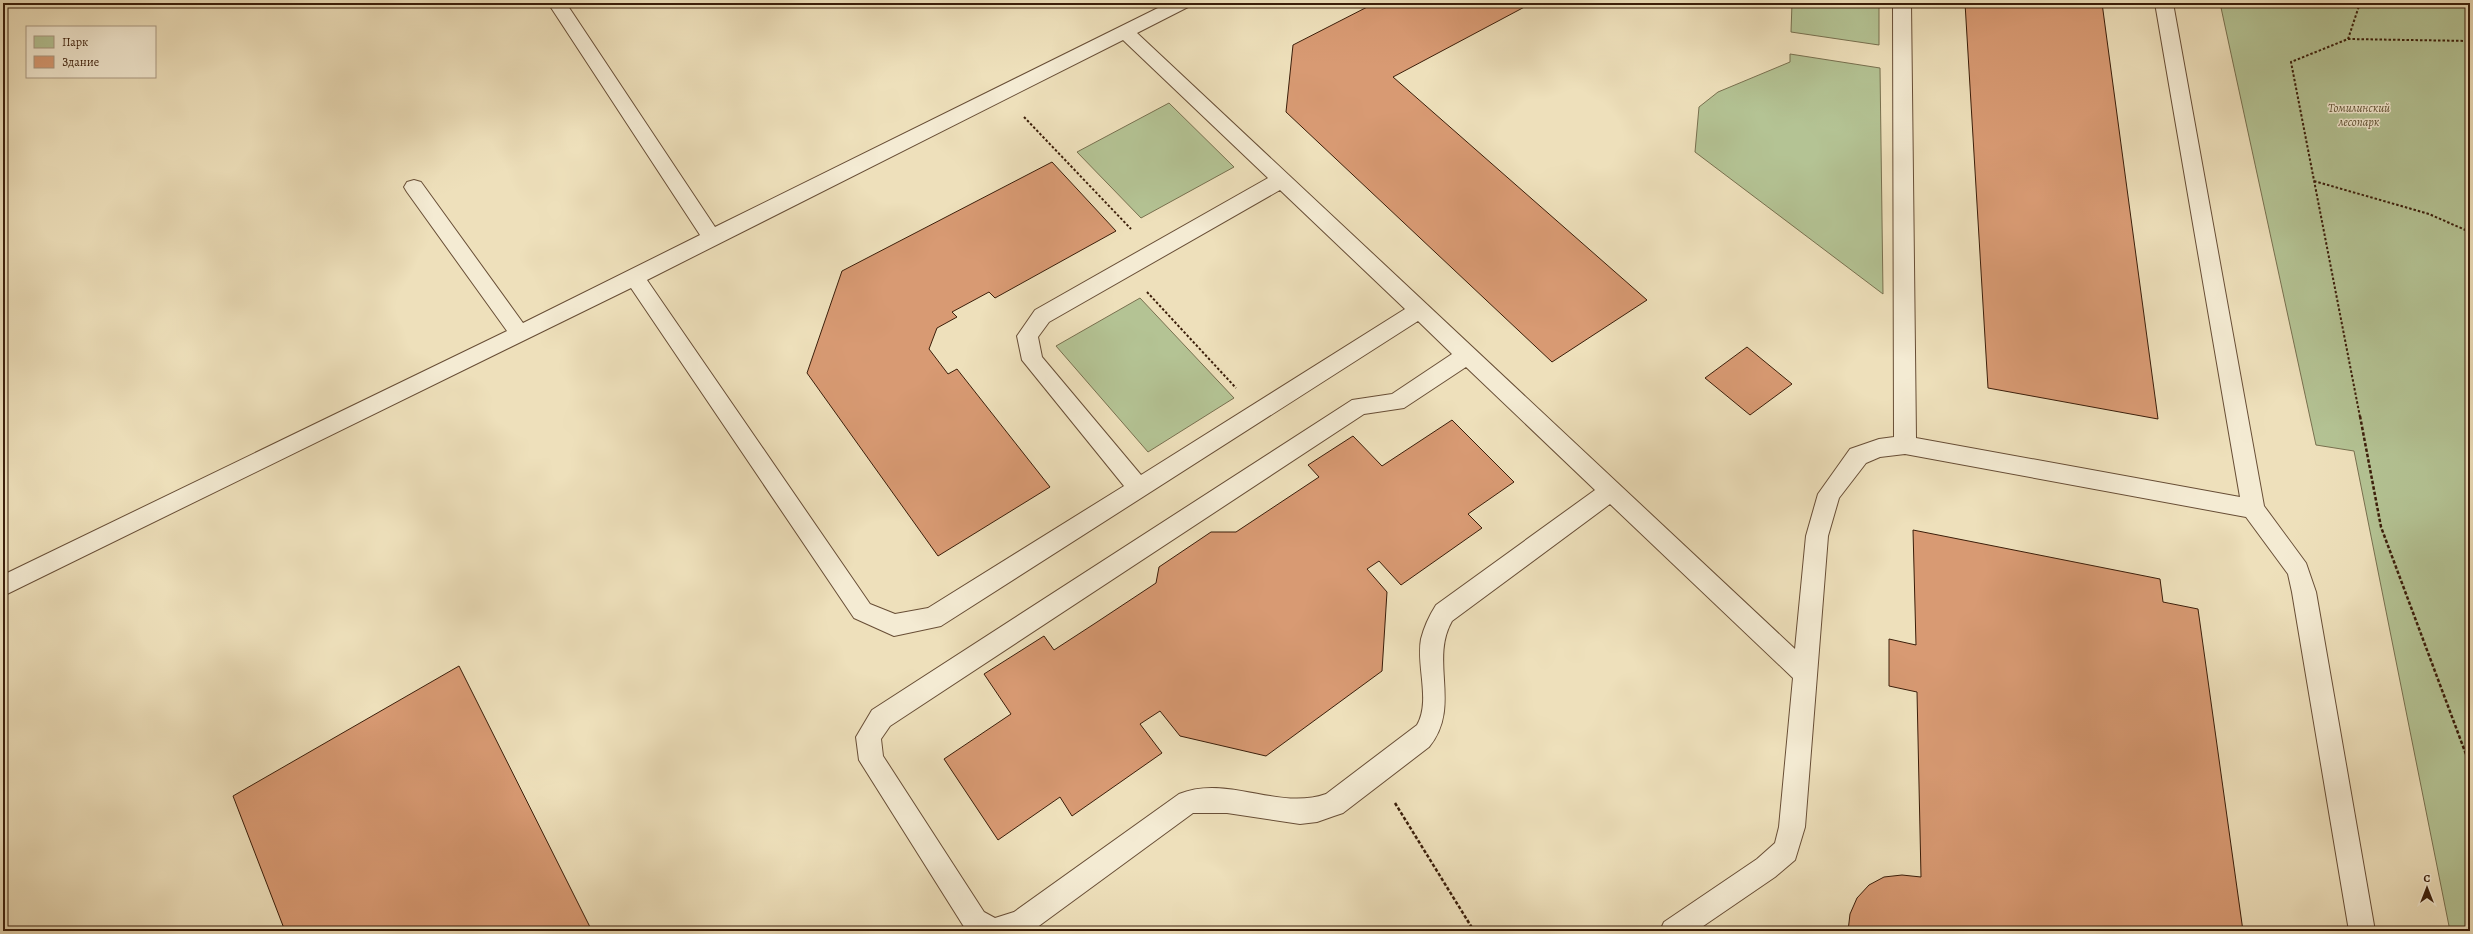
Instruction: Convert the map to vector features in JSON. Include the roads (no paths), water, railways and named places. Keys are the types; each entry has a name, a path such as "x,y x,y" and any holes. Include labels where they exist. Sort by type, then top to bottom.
{"lane":[{"path":"557,3 712,238"},
{"path":"3,586 520,334 1182,3"},
{"path":"1902,3 1905,445"},
{"path":"2164,3 2253,509 2298,570 2304,592 2362,931"},
{"path":"1125,32 1805,674"},
{"path":"1139,488 1032,360 1026,336 1042,316 1281,180"},
{"path":"414,187 520,334"},
{"path":"634,277 862,611 894,625 933,618 1420,310"},
{"path":"1467,355 1396,402 1360,406 881,718 868,737 871,760 975,921 994,931 1021,922 1176,810 1191,801 1210,801 1303,812 1319,811 1334,804 1420,739 1429,728 1432,714 1432,636 1436,624 1444,613 1611,491"},
{"path":"1674,931 1766,868 1786,850 1792,826 1817,536 1829,494 1858,456 1879,448 1905,445 2253,509"}],"park label":[{"name":"Томилинский лесопарк","path":"2359,115"}]}
